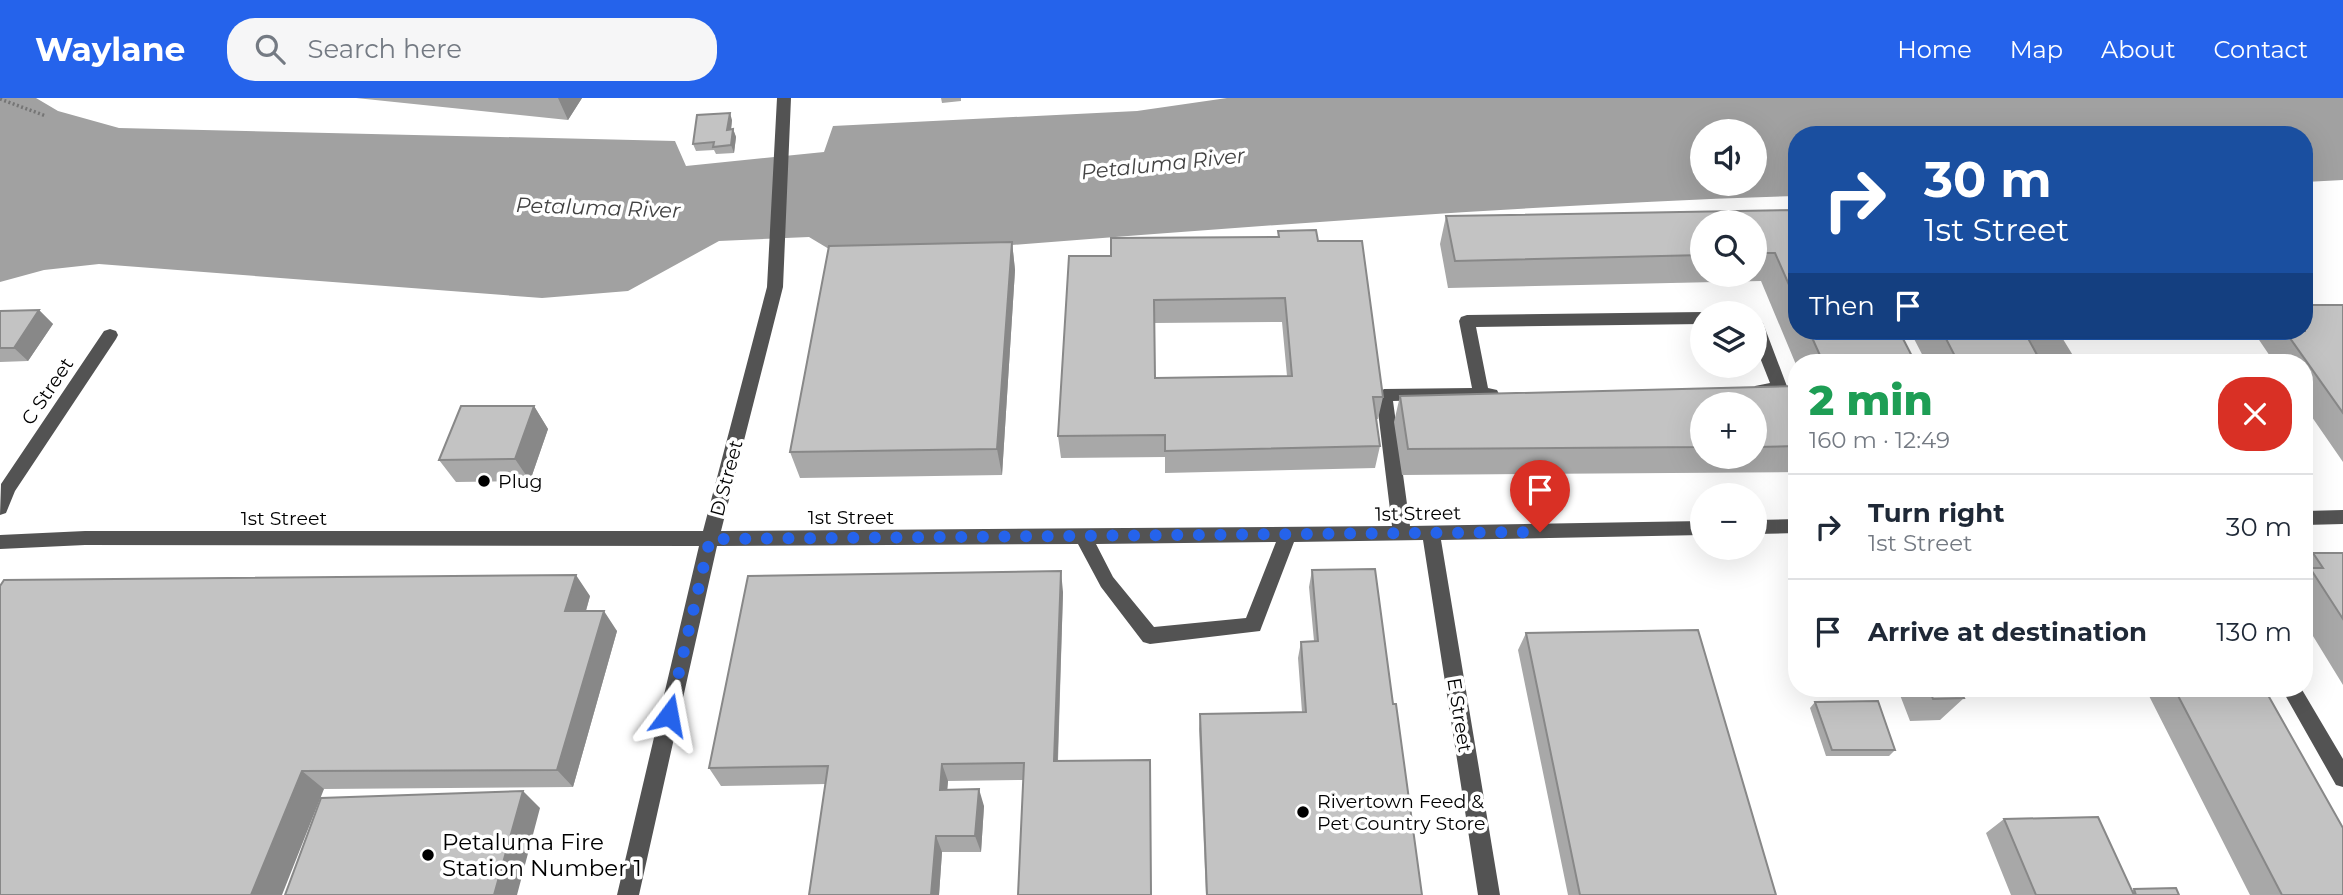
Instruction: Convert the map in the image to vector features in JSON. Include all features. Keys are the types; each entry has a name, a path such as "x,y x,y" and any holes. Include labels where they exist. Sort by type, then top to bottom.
{"street":[{"name":"D Street","path":"628,895 710,539 775,287 785,98"},
{"path":"1481,394 1467,321 1690,318"},
{"name":"C Street","path":"0,508 7,489 110,335"},
{"path":"1740,390 1780,389 1767,355"},
{"path":"1402,535 1384,395 1508,393"},
{"path":"2313,518 2343,517"},
{"path":"1767,527 1788,526"},
{"name":"1st Street","path":"0,542 85,538 1289,536 1690,528"},
{"name":"E Street","path":"1431,534 1489,895"},
{"path":"1083,537 1107,582 1150,636 1253,625 1268,581 1289,536"},
{"path":"2296,697 2343,778"}],"path":[{"path":"0,99 46,116"}],"water":[{"name":"Petaluma River","path":"0,98 36,98 58,111 119,128 675,141 686,166 824,152 833,126 1137,111 1227,98 2343,98 2343,180 2313,182 2313,126 1788,126 1788,196 1440,214 844,258 809,237 719,241 628,291 542,298 99,264 44,270 0,282"},
{"path":"2024,340 2064,340 2072,354 2032,354"}],"building":[{"path":"730,113 727,130 733,129 731,145 713,147 714,142 693,144 697,115"},
{"path":"1788,210 1788,283 1775,253 1767,253 1767,211"},
{"path":"1690,212 1690,255 1455,261 1446,216"},
{"path":"1316,230 1318,241 1362,241 1383,397 1373,397 1380,446 1165,451 1165,435 1058,436 1069,256 1111,256 1111,238 1279,237 1278,231","holes":["1285,298 1292,376 1155,378 1154,300"]},
{"path":"1012,242 997,449 790,452 829,246"},
{"path":"2313,305 2343,305 2343,413 2313,371 2313,354 2301,354 2291,340 2313,340"},
{"path":"39,310 14,348 0,348 0,311"},
{"path":"1813,340 1904,340 1911,354 1819,354"},
{"path":"1947,340 2029,340 2037,354 1954,354"},
{"path":"1788,386 1788,446 1767,447 1767,392 1690,392 1690,447 1408,449 1400,396"},
{"path":"461,406 534,406 515,459 439,460"},
{"path":"2313,553 2343,553 2343,619 2313,573 2313,568 2323,568"},
{"name":"Rivertown Feed & Pet Country Store","path":"1375,569 1422,895 1207,895 1200,714 1306,712 1301,642 1318,641 1312,570"},
{"path":"1061,571 1054,761 1150,760 1151,895 1018,895 1024,763 942,764 940,790 979,789 975,836 936,836 931,895 809,895 828,766 709,768 748,576"},
{"path":"576,575 565,611 604,611 557,770 302,771 251,895 0,895 0,586 4,580"},
{"path":"1698,630 1776,895 1580,895 1526,633"},
{"path":"1932,697 1964,698 1933,699"},
{"path":"2179,697 2269,697 2343,828 2343,895 2282,895"},
{"path":"1878,701 1895,750 1832,750 1815,702"},
{"name":"Petaluma Fire Station Number 1","path":"523,791 494,895 285,895 321,798"},
{"path":"2098,817 2134,895 2036,895 2004,819"},
{"path":"2176,888 2179,895 2136,895 2134,889"}],"place":[{"name":"Plug","path":"484,481"},
{"name":"Rivertown Feed & Pet Country Store","path":"1303,812"},
{"name":"Petaluma Fire Station Number 1","path":"428,855"}],"route":[{"path":"669,715 710,539 1540,532"}]}
